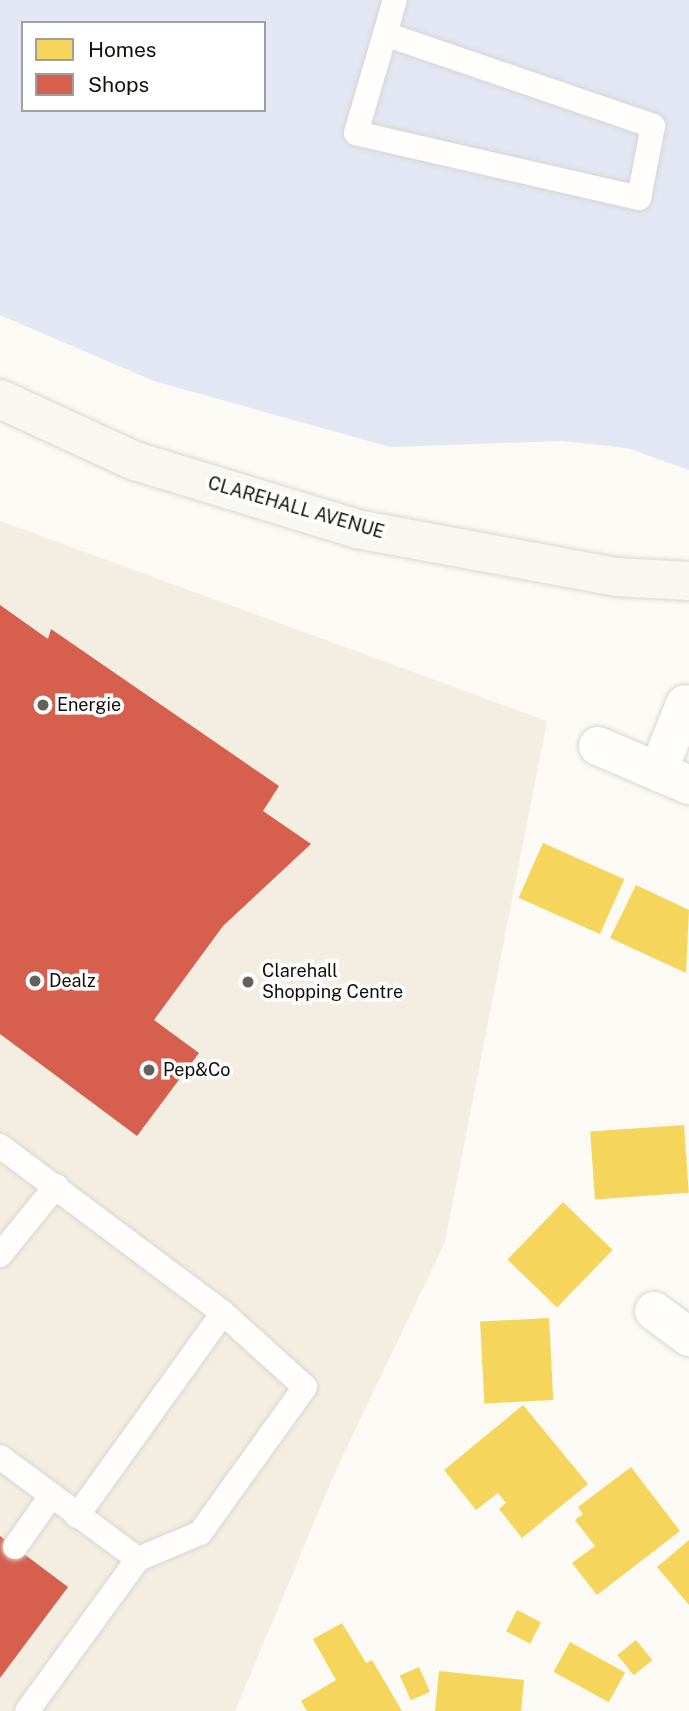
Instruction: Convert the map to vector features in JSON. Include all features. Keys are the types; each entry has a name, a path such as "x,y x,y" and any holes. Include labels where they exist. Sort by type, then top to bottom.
{"main road":[{"name":"CLAREHALL AVENUE","path":"0,399 135,461 357,529 616,577 689,581"}],"street":[{"path":"598,746 673,778 685,704"},
{"path":"654,1311 689,1337"}],"lane":[{"path":"385,34 653,126 639,198 356,133 385,34 395,0"},
{"path":"0,1146 223,1313 305,1387 200,1533 138,1559 27,1711"},
{"path":"0,1255 56,1186"},
{"path":"76,1516 223,1313"},
{"path":"0,1457 76,1516 138,1559"},
{"path":"15,1547 51,1496"}],"shaded area":[{"path":"0,0 689,0 689,470 627,448 562,441 390,447 154,381 0,315"},
{"name":"Clarehall Shopping Centre","path":"0,521 547,721 445,1242 336,1470 235,1711 0,1711"}],"building: Homes":[{"path":"543,843 624,879 600,934 519,898"},
{"path":"636,885 689,910 686,973 610,938"},
{"path":"684,1125 689,1193 595,1199 590,1132"},
{"path":"563,1202 613,1250 557,1307 507,1260"},
{"path":"549,1318 553,1400 484,1403 480,1322"},
{"path":"523,1405 588,1484 522,1538 499,1509 506,1503 498,1493 476,1510 444,1470"},
{"path":"631,1467 680,1531 597,1595 572,1563 595,1546 575,1520 583,1514 578,1507"},
{"path":"689,1540 689,1605 657,1567"},
{"path":"517,1610 541,1622 530,1644 506,1631"},
{"path":"342,1623 366,1663 372,1660 402,1711 307,1711 301,1701 336,1680 313,1639"},
{"path":"636,1640 652,1660 634,1675 617,1655"},
{"path":"570,1642 625,1673 609,1702 554,1672"},
{"path":"419,1667 430,1692 411,1700 400,1676"},
{"path":"439,1671 524,1680 521,1711 435,1711"}],"building: Shops":[{"path":"0,605 48,639 51,629 279,786 263,811 311,844 223,926 154,1020 199,1053 137,1136 0,1034"},
{"path":"0,1536 68,1587 0,1678"}],"place":[{"name":"Energie","path":"43,705"},
{"name":"Dealz","path":"35,981"},
{"name":"Clarehall Shopping Centre","path":"248,982"},
{"name":"Pep&Co","path":"149,1070"}]}
